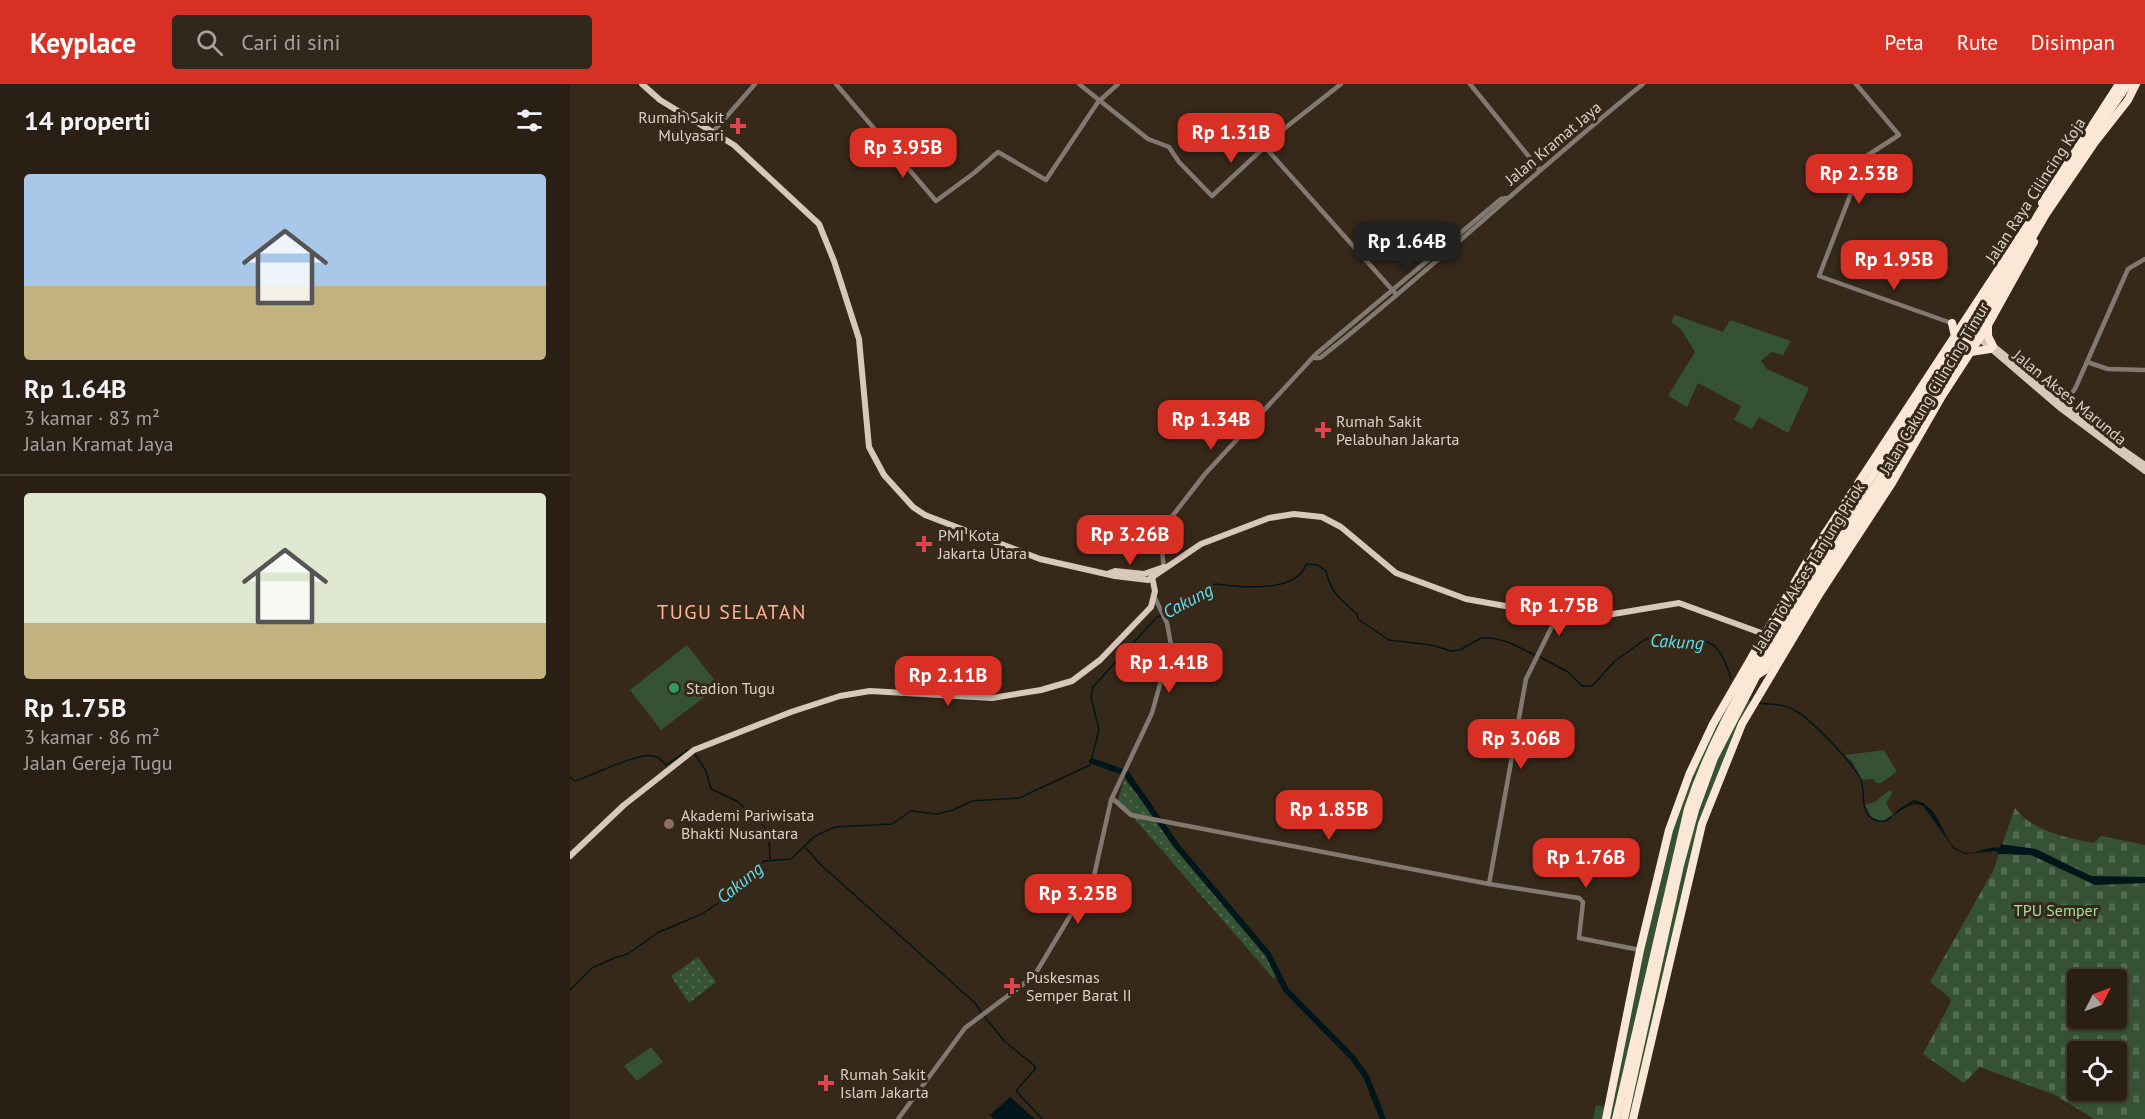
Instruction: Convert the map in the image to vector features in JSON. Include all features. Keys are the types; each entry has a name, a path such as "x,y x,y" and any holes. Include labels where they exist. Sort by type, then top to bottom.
{"highway":[{"name":"Jalan Raya Cilincing Koja","path":"1606,1119 1640,950 1671,822 1689,774 1731,690 1768,636 1823,538 2119,84"},
{"name":"Jalan Tol Akses Tanjung Priok","path":"1616,1119 1688,809 1698,779 1729,711 1768,636 1999,281 2041,210 2128,84"},
{"name":"Jalan Tol Akses Tanjung Priok","path":"1624,1119 1680,865 1695,810 1714,758 1756,675 1895,454 2004,286 2046,214 2138,84"},
{"name":"Jalan Cakung Cilincing Timur","path":"1633,1119 1702,824 1735,739 1751,707 1892,483 1942,396 1988,326 2046,218 2116,122 2138,84"},
{"path":"1952,323 1969,354 1991,347 1988,326"},
{"path":"1756,675 1765,670 1935,402 1942,396"},
{"path":"1768,636 1819,552 1823,538"}],"main road":[{"path":"642,84 660,100 740,150 821,226 859,339 866,439 878,467 908,502 919,512 937,521 1040,559 1107,574 1150,576 1201,544 1269,518 1294,514 1322,517 1341,527 1394,572 1423,585 1482,603 1559,612 1617,615 1679,603 1768,636"},
{"name":"Jalan Akses Marunda","path":"1958,334 1980,339 1991,347 2145,471"},
{"name":"Jalan Akses Marunda","path":"2061,405 2145,465"},
{"path":"570,856 624,805 693,752 791,712 859,693 920,692 992,698 1066,683 1100,660 1148,610 1154,597 1150,576"}],"street":[{"path":"713,132 755,84"},
{"path":"836,84 936,201 998,152 1046,180 1098,102 1118,84"},
{"path":"1079,84 1098,102 1148,139 1167,145 1179,162 1212,196 1265,147 1341,84"},
{"path":"1470,84 1539,169"},
{"name":"Jalan Kramat Jaya","path":"1315,358 1320,358 1398,296 1490,216 1506,198 1539,169 1643,84"},
{"path":"1856,84 1899,135 1865,157 1819,276 1952,323"},
{"path":"1265,147 1398,296"},
{"name":"Jalan Kramat Jaya","path":"1165,568 1160,531 1226,451 1315,358 1316,354 1501,199 1506,198"},
{"path":"2061,405 2075,390 2128,269 2145,259"},
{"path":"2086,362 2108,369 2145,370"},
{"path":"898,1119 956,1039 978,1017 1034,976 1090,884 1097,865 1112,798 1152,713 1172,645 1164,616 1154,597"},
{"path":"1489,884 1526,683 1559,612"},
{"path":"1112,798 1131,815 1489,884 1579,898 1583,902 1580,938 1640,950"}],"green space":[{"path":"1675,315 1723,332 1730,320 1791,341 1783,355 1771,352 1761,361 1767,369 1809,388 1788,433 1759,417 1752,429 1734,420 1741,406 1698,383 1687,407 1668,396 1695,352 1681,329 1671,322"},
{"name":"Stadion Tugu","path":"687,645 719,686 661,730 630,690"},
{"path":"1746,699 1752,702 1702,824 1633,1119 1624,1119 1674,892 1714,758"},
{"path":"1724,702 1731,707 1716,739 1616,1119 1593,1119 1596,1105 1608,1108 1671,822"},
{"path":"1884,750 1897,772 1881,783 1876,783 1874,779 1860,780 1853,763 1845,755"},
{"path":"1124,779 1266,947 1277,973 1274,979 1118,800"},
{"path":"1890,790 1892,793 1886,803 1893,815 1880,822 1872,818 1865,805 1875,802"},
{"name":"TPU Semper","path":"2015,808 2022,816 2040,828 2062,836 2094,843 2101,836 2145,845 2145,1119 2094,1119 2055,1095 1980,1067 1964,1083 1923,1054 1951,1002 1950,998 1930,982 1993,871"},
{"path":"698,957 716,982 689,1003 671,976"},
{"path":"651,1047 663,1062 637,1081 624,1066"}],"shaded area":[{"path":"1917,802 1932,810 1955,848 1963,852 1972,853 1994,847 1999,848 2001,844 2036,849 2091,876 2145,877 2145,883 2095,885 2031,855 1998,854 1997,851 1965,854 1954,849 1923,806 1914,804 1891,817 1902,807"},
{"path":"1010,1097 1035,1119 994,1119 990,1115"}],"waterway":[{"name":"Cakung","path":"570,990 592,968 628,954 657,933 702,914 724,899 764,861 791,859 815,836 835,827 892,824 911,811 937,814 953,810 972,801 1019,798 1090,765 1099,730 1091,697 1093,687 1157,617 1188,604 1215,584 1252,587 1280,584 1300,574 1306,564 1318,565 1326,571 1333,590 1357,614 1358,619 1389,640 1431,645 1451,651 1460,650 1481,638 1492,638 1508,642 1535,655"},
{"name":"Cakung","path":"1540,657 1568,672 1582,686 1592,686 1615,661 1647,638 1675,644 1707,642 1715,647 1723,659 1731,679"},
{"name":"Cakung","path":"1758,703 1790,708 1801,714 1842,754 1857,773 1861,780 1865,808 1869,816 1882,821 1891,817"},
{"path":"570,777 575,781 638,757 656,757 666,765 688,750"},
{"path":"695,754 706,771 711,789 737,801 764,826 769,837 770,859"},
{"path":"1092,761 1126,773 1176,845 1268,954 1286,990 1352,1057 1366,1076 1383,1119"},
{"name":"Cakung","path":"1899,810 1914,801 1924,804"},
{"path":"806,848 820,864 975,1003 981,1012"},
{"path":"984,1016 1005,1042 1035,1066 1035,1069 1016,1091 1042,1119"}],"place":[{"name":"Rumah Sakit Mulyasari","path":"738,126"},
{"name":"Rumah Sakit Pelabuhan Jakarta","path":"1323,430"},
{"name":"PMI Kota Jakarta Utara","path":"924,544"},
{"name":"Stadion Tugu","path":"674,688"},
{"name":"Akademi Pariwisata Bhakti Nusantara","path":"669,824"},
{"name":"Puskesmas Semper Barat II","path":"1012,986"},
{"name":"Rumah Sakit Islam Jakarta","path":"826,1083"}],"district":[{"name":"TUGU SELATAN","path":"732,612"}]}
